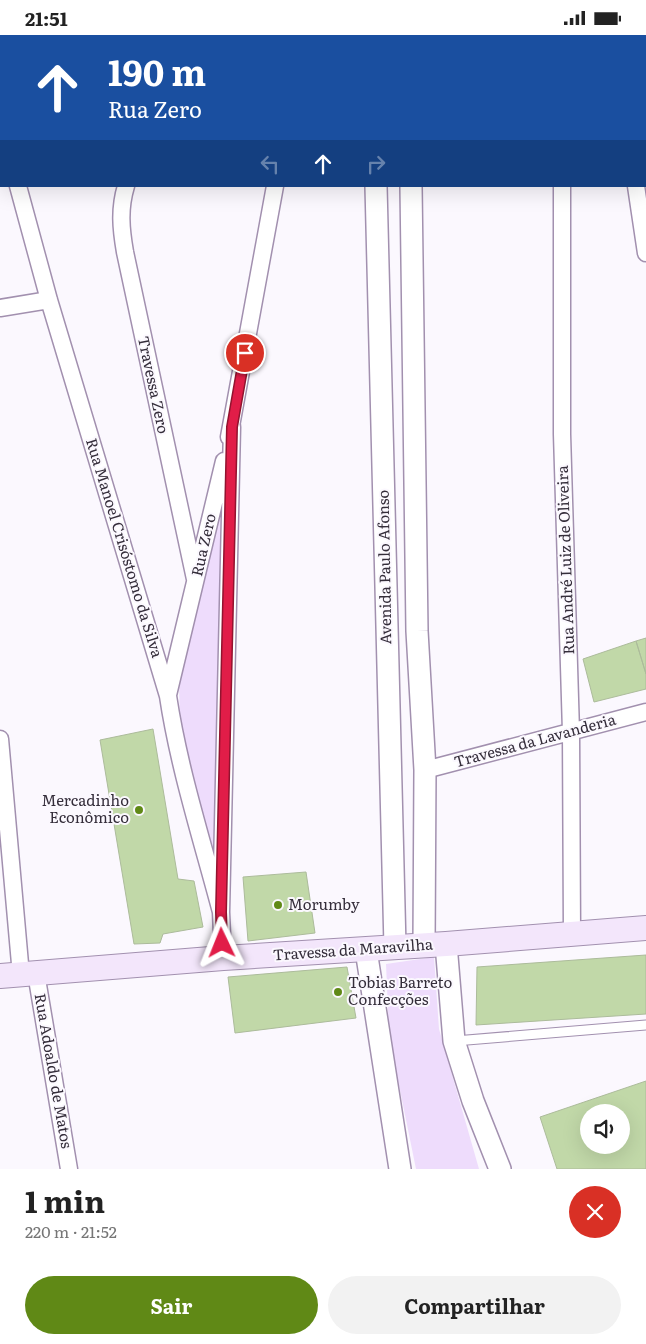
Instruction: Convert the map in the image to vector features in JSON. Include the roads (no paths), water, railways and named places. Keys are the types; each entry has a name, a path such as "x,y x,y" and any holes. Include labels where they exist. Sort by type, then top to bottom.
{"main road":[{"name":"Travessa da Maravilha","path":"19,975 223,958 435,945 646,928"}],"street":[{"name":"Rua Manoel Crisóstomo da Silva","path":"18,187 49,300 168,696 172,725 183,771 221,912"},
{"name":"Travessa Zero","path":"126,187 122,200 120,222 125,252 196,583"},
{"name":"Rua Zero","path":"168,696 232,427 276,187"},
{"name":"Avenida Paulo Afonso","path":"376,187 395,947"},
{"name":"Avenida Paulo Afonso","path":"411,187 417,631 435,945 454,1041 473,1101 500,1169"},
{"name":"Rua André Luiz de Oliveira","path":"562,187 562,434 571,731 572,933"},
{"path":"636,187 646,253"},
{"path":"0,308 49,300"},
{"path":"223,958 221,912 232,427"},
{"name":"Travessa da Lavanderia","path":"425,770 646,712"},
{"name":"Rua Adoaldo de Matos","path":"0,739 19,975 69,1169"},
{"path":"366,949 400,1169"}],"lane":[{"path":"454,1041 646,1025"}],"place":[{"name":"Mercadinho Econômico","path":"139,810"},
{"name":"Morumby","path":"278,905"},
{"name":"Tobias Barreto Confecções","path":"338,992"}]}
